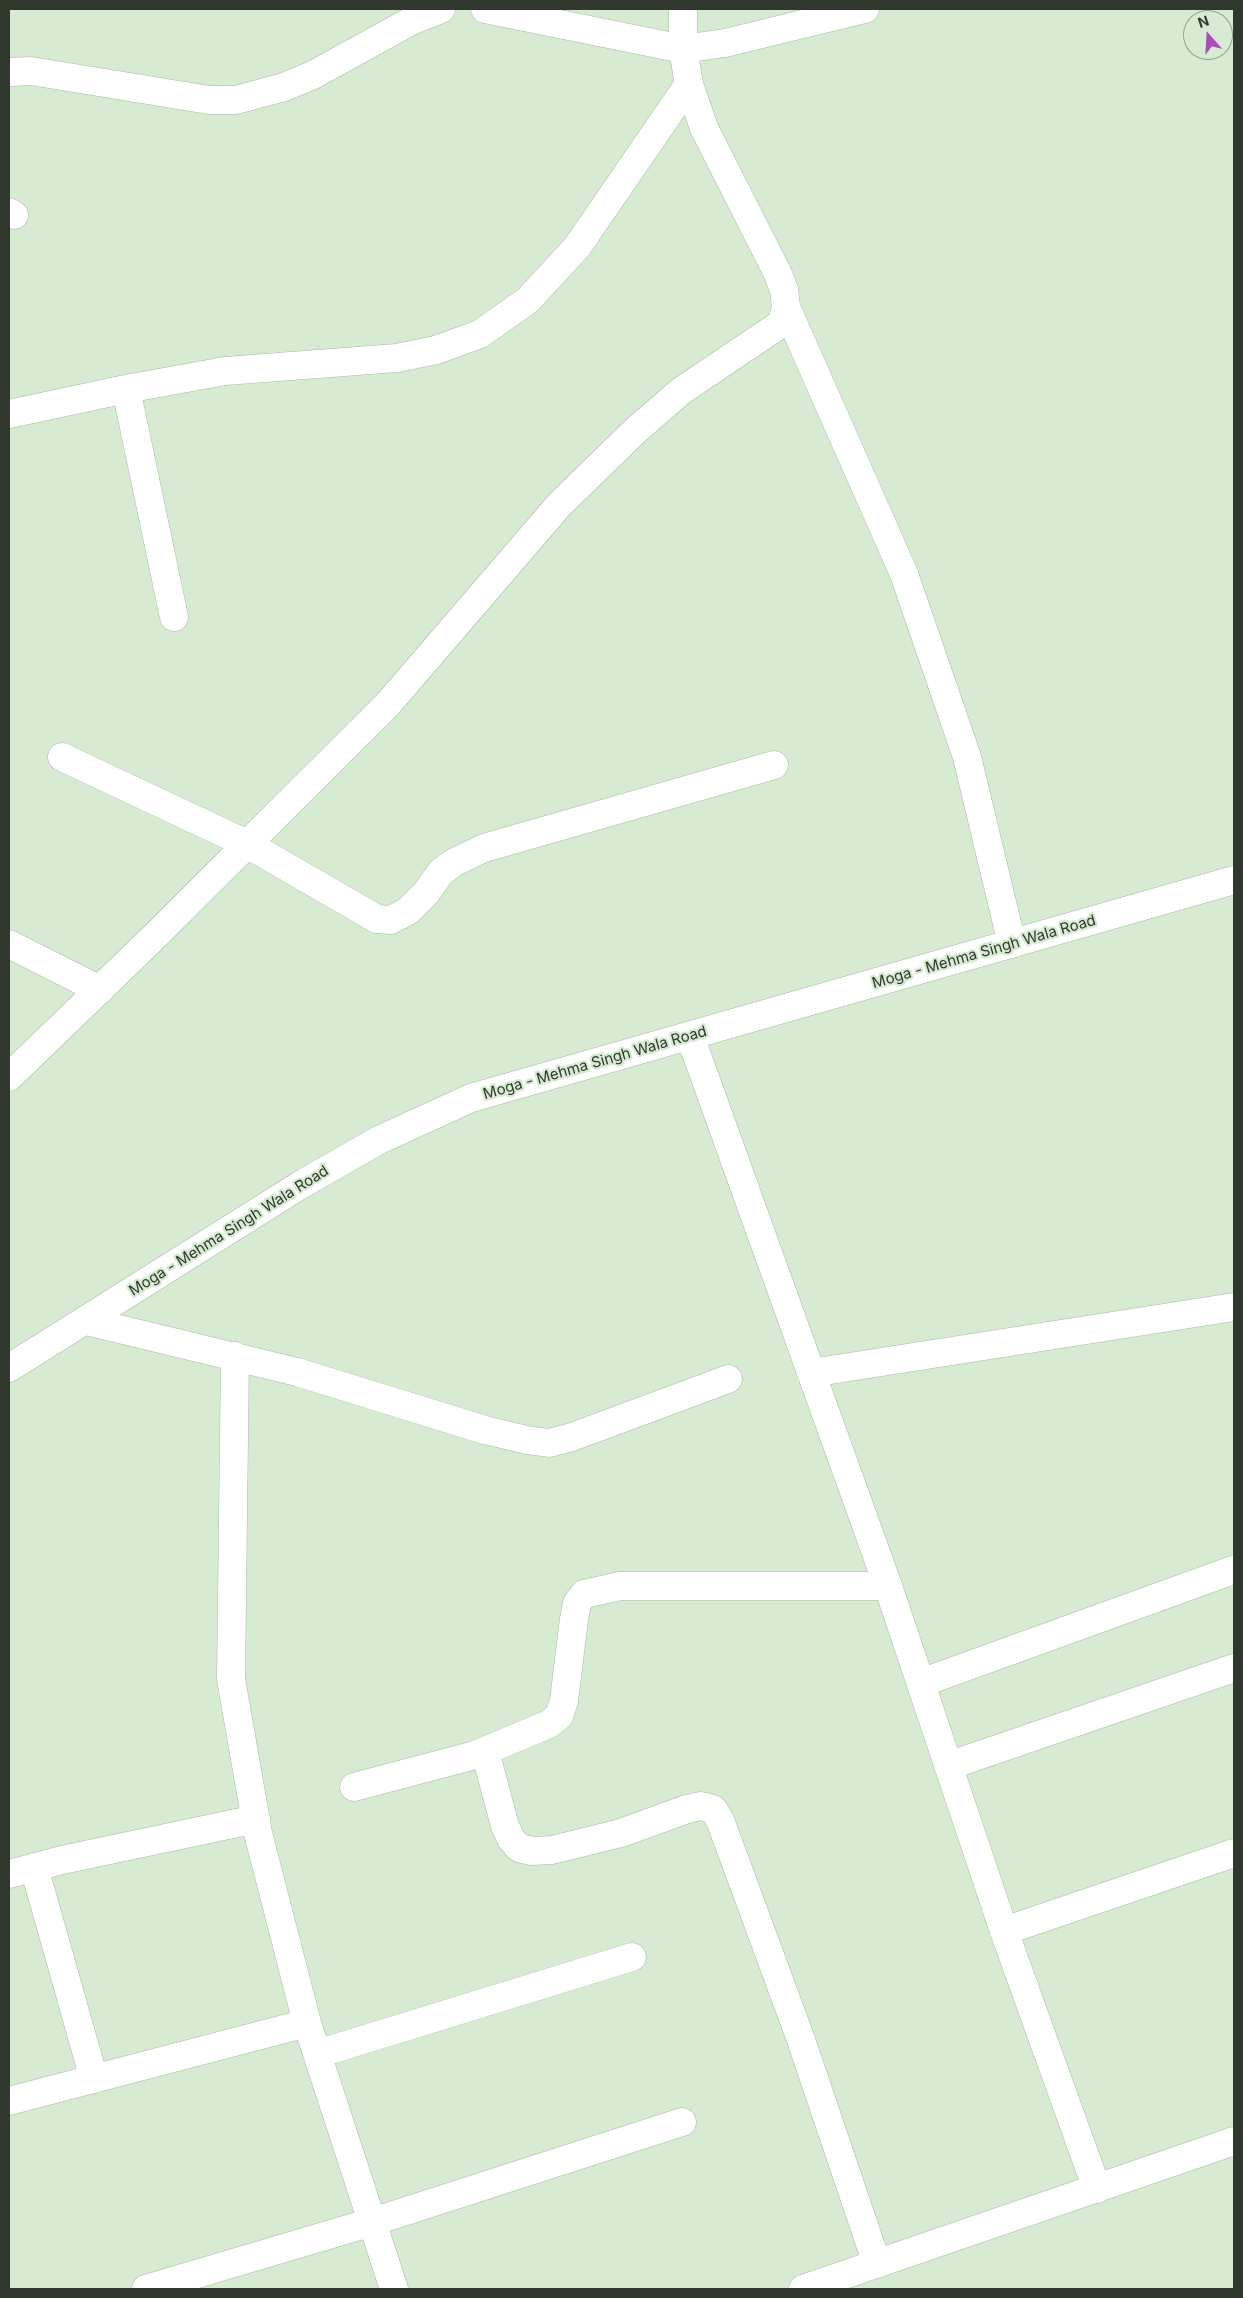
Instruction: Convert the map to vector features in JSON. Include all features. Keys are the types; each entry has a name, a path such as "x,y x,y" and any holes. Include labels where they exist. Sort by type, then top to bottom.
{"street":[{"path":"9,72 31,70 210,100 236,100 284,87 313,75 411,21 441,9"},
{"path":"485,9 683,49 725,43 865,9"},
{"path":"683,9 683,49 689,84 704,128 778,274 784,290 786,307 904,574 967,757 1012,944"},
{"path":"9,414 126,389 225,371 397,358 436,350 480,334 528,300 577,247 689,84"},
{"path":"9,1077 100,990 388,704 559,505 635,431 681,391 782,323 786,307"},
{"path":"126,389 174,617"},
{"path":"62,757 248,844 377,919 391,920 408,911 426,893 441,872 453,863 484,848 774,765"},
{"name":"Moga - Mehma Singh Wala Road","path":"9,1368 302,1184 379,1140 470,1098 1234,880"},
{"path":"9,944 100,990"},
{"path":"690,1036 888,1586 1004,1931 1097,2189"},
{"path":"811,1373 1234,1307"},
{"path":"86,1321 297,1372 485,1430 549,1443 572,1437 728,1379"},
{"path":"235,1356 231,1678 256,1820 306,2023 394,2289"},
{"path":"921,1683 1233,1570"},
{"path":"354,1787 485,1751 549,1724 560,1716 564,1701 577,1603 584,1594 620,1586 888,1586"},
{"path":"948,1766 1234,1668"},
{"path":"485,1751 505,1826 511,1839 519,1848 532,1851 552,1850 622,1833 687,1808 701,1806 712,1809 720,1820 800,2037 877,2264"},
{"path":"94,2079 21,1870 256,1820"},
{"path":"1004,1931 1234,1853"},
{"path":"317,2054 632,1957"},
{"path":"9,2101 306,2023"},
{"path":"146,2289 372,2222 682,2122"},
{"path":"803,2289 1234,2141"}]}
